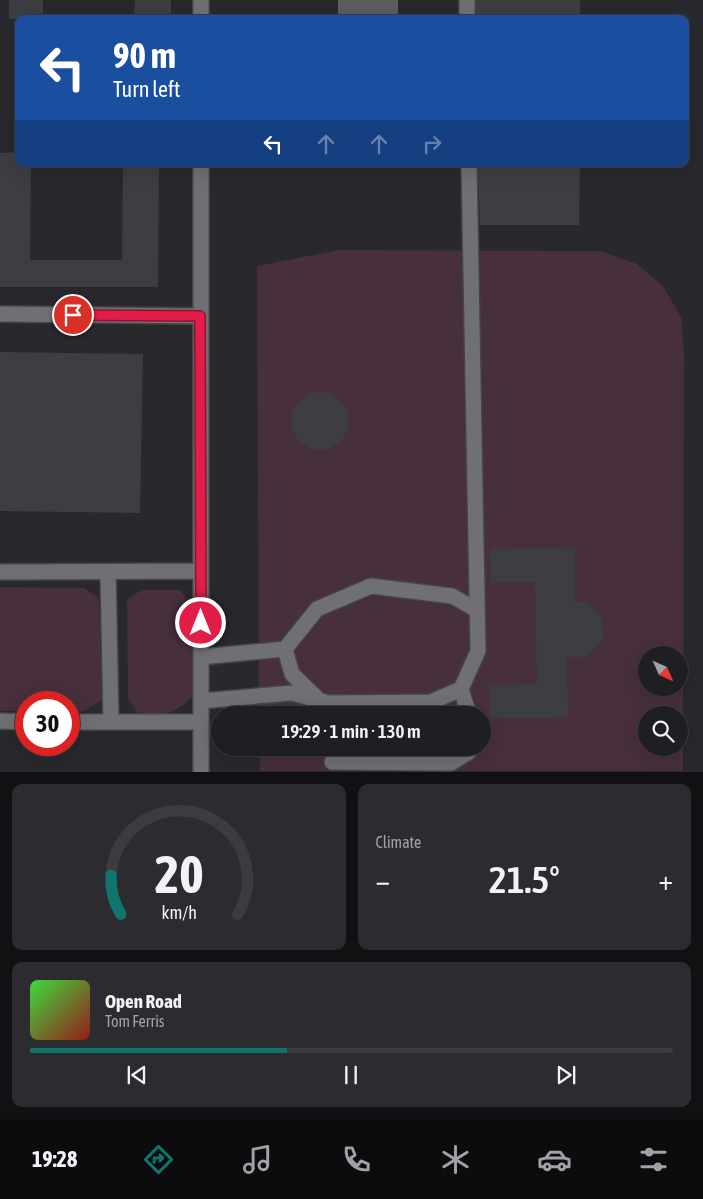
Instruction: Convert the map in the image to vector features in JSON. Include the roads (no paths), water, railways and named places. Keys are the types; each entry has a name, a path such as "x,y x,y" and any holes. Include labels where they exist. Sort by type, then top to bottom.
{"street":[{"path":"201,0 201,15"},
{"path":"467,0 467,15"},
{"path":"200,167 201,772"},
{"path":"466,706 461,689 478,651 469,167"},
{"path":"0,314 200,316"},
{"path":"0,572 200,571"},
{"path":"108,572 112,722"},
{"path":"201,657 285,649 317,609 371,586 452,596 477,610"},
{"path":"285,649 292,674 320,706"},
{"path":"325,706 330,703 431,702 461,689"},
{"path":"201,701 292,693 318,706"},
{"path":"0,722 15,722"},
{"path":"80,722 201,722"},
{"path":"331,760 451,763 462,756"}]}
